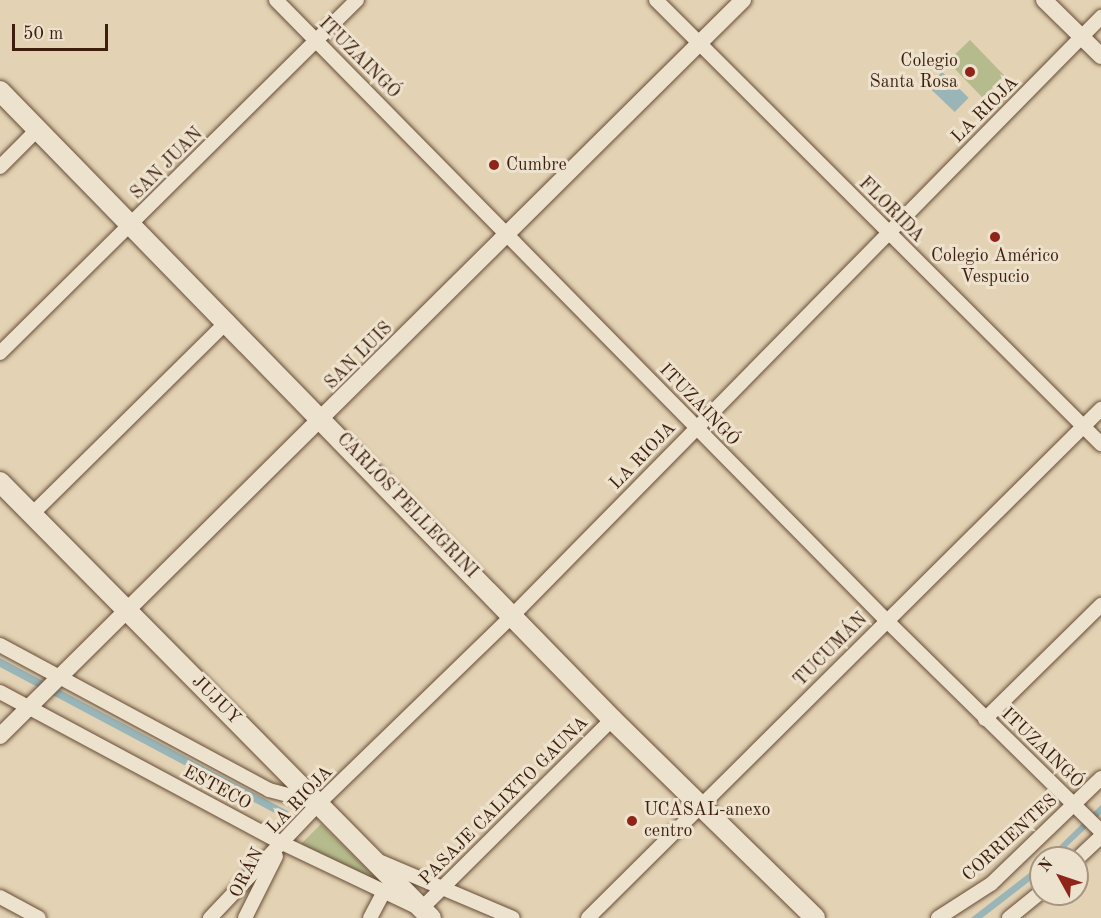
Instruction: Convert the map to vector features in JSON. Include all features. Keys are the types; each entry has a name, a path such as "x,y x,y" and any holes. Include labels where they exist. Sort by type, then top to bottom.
{"main road":[{"name":"CARLOS PELLEGRINI","path":"0,91 228,321 612,718 815,918"},
{"name":"JUJUY","path":"0,482 426,913"}],"street":[{"name":"ITUZAINGÓ","path":"276,0 509,234 695,428 886,621 1100,832"},
{"name":"SAN JUAN","path":"0,353 357,0"},
{"name":"FLORIDA","path":"656,0 1101,444"},
{"name":"SAN LUIS","path":"0,736 58,676 323,419 743,0"},
{"path":"1044,0 1101,56"},
{"name":"LA RIOJA","path":"210,918 319,803 513,615 1101,17"},
{"path":"0,167 38,129"},
{"path":"32,514 228,321"},
{"name":"TUCUMÁN","path":"588,918 1101,409"},
{"path":"985,719 1101,605"},
{"name":"ESTECO","path":"0,645 269,790 319,803"},
{"name":"ESTECO","path":"0,692 282,843 382,894 426,913"},
{"name":"PASAJE CALIXTO GAUNA","path":"426,913 441,887 612,718"},
{"name":"CORRIENTES","path":"938,918 991,884 1078,808 1101,778"},
{"path":"1088,846 1100,832"},
{"name":"ORÁN","path":"245,918 282,843"},
{"path":"373,859 513,918"},
{"path":"370,918 382,894"},
{"path":"0,897 39,918"},
{"path":"1009,918 1029,902"}],"green space":[{"path":"970,40 1005,76 982,98 948,62"},
{"path":"321,824 377,879 373,884 300,845"}],"water":[{"path":"942,72 969,98 955,112 928,86"},
{"path":"0,658 289,812 285,819 0,667"},
{"path":"1101,805 1101,814 1068,846 1059,846"},
{"path":"1029,873 1029,882 982,918 971,918"}],"place":[{"name":"Colegio Santa Rosa","path":"970,72"},
{"name":"Cumbre","path":"494,165"},
{"name":"Colegio Américo Vespucio","path":"995,237"},
{"name":"UCASAL-anexo centro","path":"632,821"}]}
